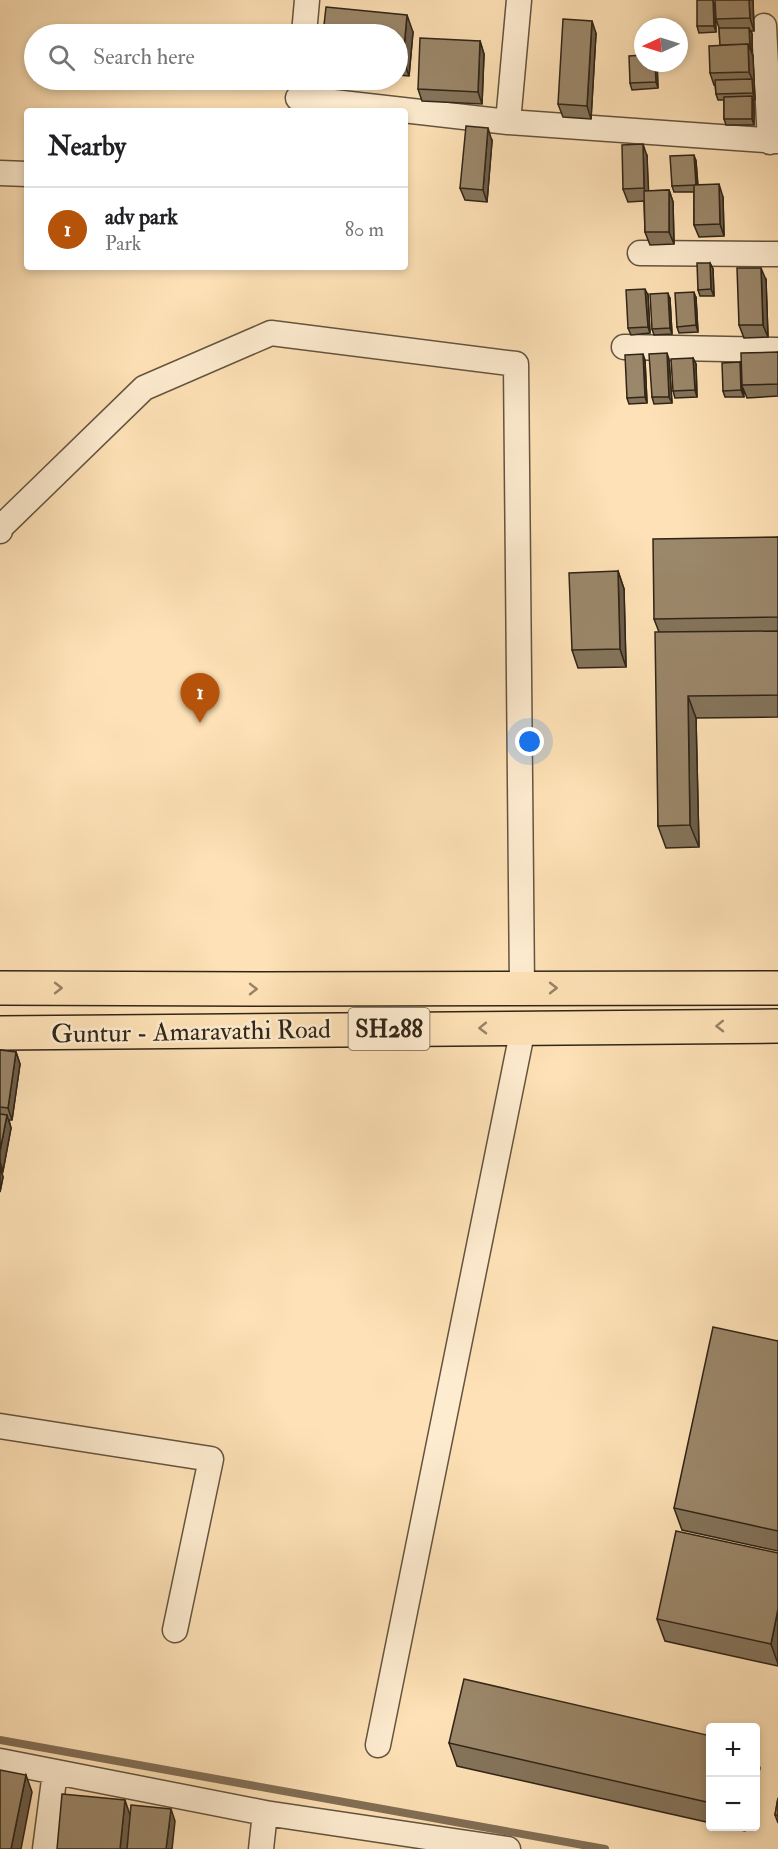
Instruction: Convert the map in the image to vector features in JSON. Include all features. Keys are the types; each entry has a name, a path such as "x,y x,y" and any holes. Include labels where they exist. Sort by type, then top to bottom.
{"main road":[{"name":"Guntur - Amaravathi Road","path":"0,988 778,988"},
{"name":"Guntur - Amaravathi Road","path":"0,1033 778,1026"}],"street":[{"path":"305,24 307,0"},
{"path":"508,122 519,0"},
{"path":"408,110 508,122 774,142 764,26"},
{"path":"299,96 395,108"},
{"path":"0,173 24,174"},
{"path":"640,253 778,254"},
{"path":"0,531 0,528 144,388 271,333 516,364 522,988"},
{"path":"624,347 778,350"},
{"path":"378,1745 523,1028"},
{"path":"0,1426 211,1459 175,1630"},
{"path":"0,1761 265,1813 493,1848"},
{"path":"45,1849 55,1772"},
{"path":"261,1849 265,1813"}],"building":[{"path":"697,0 713,0 714,26 697,26"},
{"path":"715,0 749,0 750,18 716,19"},
{"path":"326,7 407,15 406,24 324,24"},
{"path":"563,19 592,21 587,106 558,104"},
{"path":"719,28 749,28 750,47 748,44 720,45"},
{"path":"420,38 480,41 478,92 418,89"},
{"path":"748,44 749,72 710,73 709,46"},
{"path":"629,56 634,56 634,72 655,72 656,82 630,83"},
{"path":"752,79 753,93 716,94 715,80"},
{"path":"752,96 752,119 724,119 724,97"},
{"path":"466,126 488,128 483,190 460,188"},
{"path":"643,144 644,188 623,189 622,145"},
{"path":"694,155 696,185 672,186 670,156"},
{"path":"719,184 720,224 694,225 694,185"},
{"path":"669,190 669,232 645,232 644,191"},
{"path":"697,263 710,263 711,289 698,290"},
{"path":"737,268 761,268 763,325 739,325"},
{"path":"645,289 648,327 628,328 626,290"},
{"path":"694,292 696,325 677,327 675,293"},
{"path":"668,293 670,328 652,329 650,294"},
{"path":"778,352 778,384 742,385 741,353"},
{"path":"667,353 669,397 652,397 649,354"},
{"path":"643,354 645,397 627,398 625,355"},
{"path":"693,358 695,390 673,391 671,359"},
{"path":"740,362 741,390 723,391 722,363"},
{"path":"778,537 778,617 654,619 653,539"},
{"path":"618,571 620,649 572,650 569,573"},
{"path":"778,631 778,695 688,696 690,825 658,826 655,632"},
{"path":"0,1050 16,1052 8,1108 0,1107"},
{"path":"0,1114 7,1115 0,1151"},
{"path":"713,1327 778,1341 778,1531 674,1508"},
{"path":"676,1531 778,1553 778,1609 771,1644 657,1619"},
{"path":"464,1679 706,1735 706,1802 449,1743"},
{"path":"0,1770 26,1775 11,1849 0,1849"},
{"path":"62,1794 125,1800 120,1849 57,1849"},
{"path":"778,1798 778,1815 775,1815"},
{"path":"131,1805 171,1809 166,1849 127,1849"}],"waterway":[{"path":"0,1740 605,1849"}],"place":[{"name":"adv park","path":"200,723"}]}
